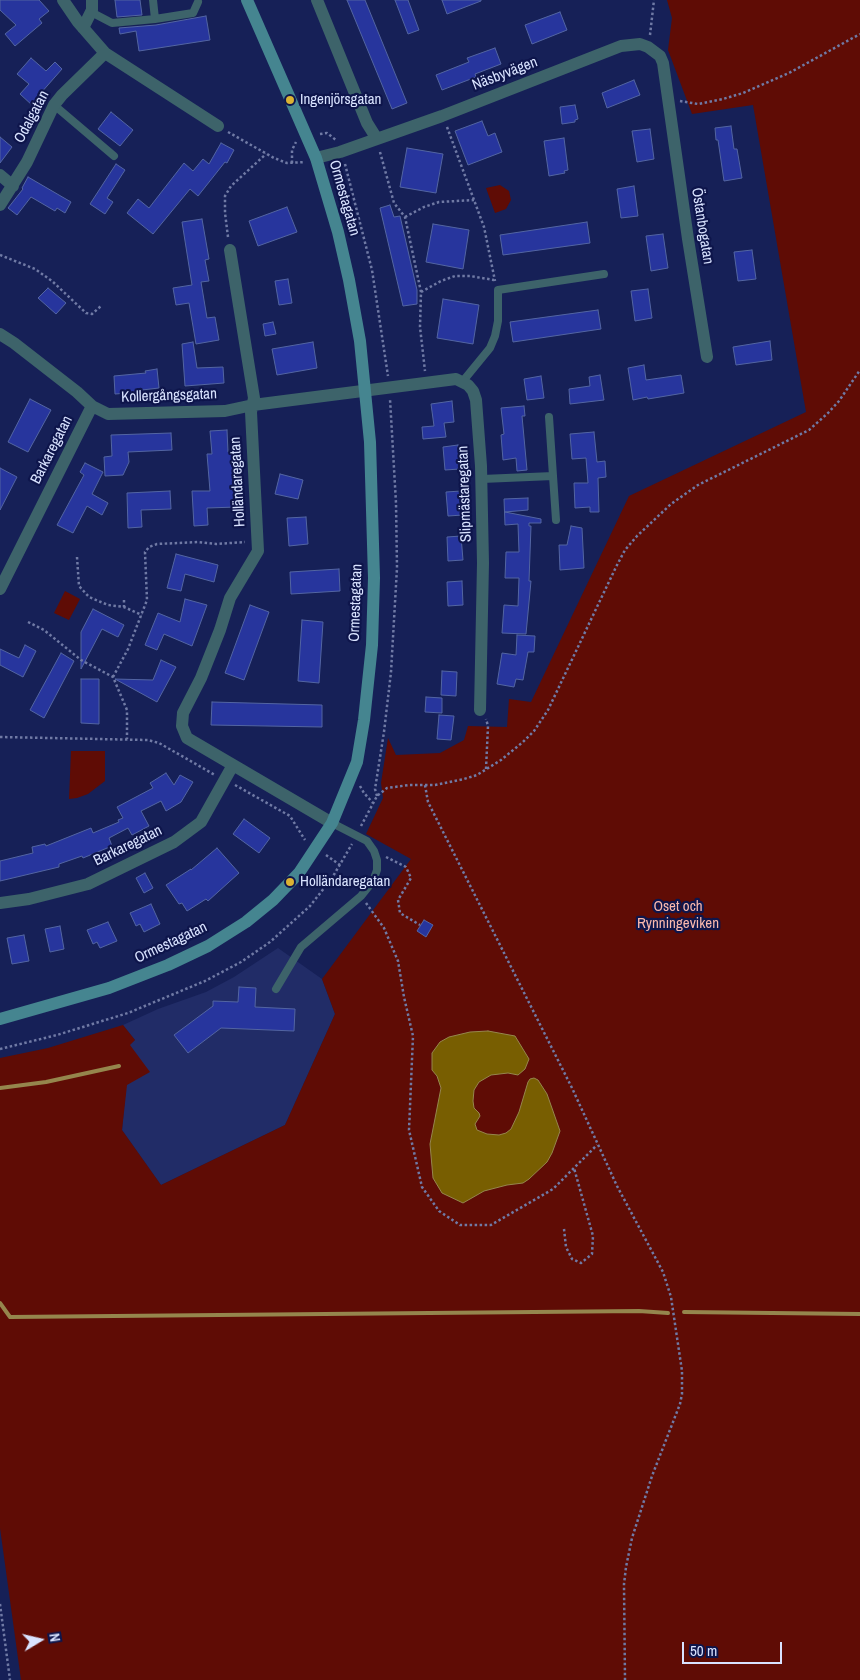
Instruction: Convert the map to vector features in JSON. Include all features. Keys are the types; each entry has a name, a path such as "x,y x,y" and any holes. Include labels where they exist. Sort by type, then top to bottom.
{"street":[{"path":"63,0 83,28 105,53 218,126"},
{"name":"Ormestagatan","path":"0,1019 109,988 168,965 208,946 246,922 273,900 299,873 332,823 357,762 364,720 372,645 374,537 370,442 360,341 338,232 247,0"},
{"path":"317,0 367,123 377,139"},
{"path":"83,28 92,6"},
{"name":"Näsbyvägen","path":"311,160 340,152 442,116 621,46 640,44 648,47"},
{"path":"648,47 660,56 668,100"},
{"name":"Odalgatan","path":"0,205 28,162 54,105 105,53"},
{"name":"Östanbogatan","path":"668,100 707,357"},
{"path":"0,175 13,186"},
{"name":"Holländaregatan","path":"230,250 254,398 251,412 258,551 230,598 220,630 201,678 183,713 182,726 187,738 332,823"},
{"name":"Kollergångsgatan","path":"0,334 77,392 92,406 108,414 225,411 253,405 365,390"},
{"path":"365,390 456,379 463,381"},
{"name":"Slipmästaregatan","path":"463,381 473,390 476,400 482,479 483,562 480,710"},
{"name":"Barkaregatan","path":"0,588 92,406"},
{"name":"Barkaregatan","path":"0,903 88,884 174,842 201,822 234,765"}],"lane":[{"path":"153,0 155,19"},
{"path":"92,6 112,23 193,13 198,2"},
{"path":"54,105 114,156"},
{"path":"463,381 490,348 495,336 498,321 498,290 604,274"},
{"path":"549,417 556,520"},
{"path":"482,479 552,476"},
{"path":"276,989 301,946 361,896 373,881 377,860 374,851 367,841 332,823"}],"path":[{"path":"648,47 654,0"},
{"path":"668,100 698,104 743,93 789,73 860,34"},
{"path":"442,116 487,236 494,280 498,290"},
{"path":"218,126 266,154 287,163 311,160"},
{"path":"377,139 394,203 404,217 421,292 420,327 426,382"},
{"path":"230,250 225,213 225,196 231,186 266,154"},
{"path":"404,217 424,207 440,202 474,200"},
{"path":"0,255 41,273 86,313 92,314 101,306"},
{"path":"421,292 455,276 470,276 494,280"},
{"path":"377,796 387,788 396,786 425,786 464,779 501,760 523,742 543,720 616,566 625,550 637,536 671,504 698,485 809,430 834,407 860,370"},
{"path":"113,677 128,649 148,600 145,552 148,547 157,544 198,542 216,544 257,542"},
{"path":"78,557 79,586 90,596 108,605 124,607 142,615"},
{"path":"124,600 124,607"},
{"path":"28,622 44,630 81,660 113,677 127,710 127,739"},
{"path":"480,710 485,716 488,726 486,769"},
{"path":"0,737 127,739 148,740 159,743 290,816 304,839 340,865"},
{"path":"360,785 373,803"},
{"path":"425,786 428,802 572,1088 617,1186 663,1272 671,1296 682,1383 680,1404 652,1476 632,1538 626,1567 624,1611 625,1680"},
{"path":"374,851 406,867 411,878 398,900 400,913 420,925"},
{"path":"361,896 384,928 398,961 413,1036 409,1130 422,1187 438,1211 460,1225 491,1225 553,1189 597,1145"},
{"path":"564,1229 566,1248 572,1259 581,1262 592,1254 593,1236 574,1168"},
{"path":"0,1604 10,1680"}],"shaded area":[{"path":"278,948 322,979 335,1014 285,1125 161,1185 122,1130 130,1044 135,1040 123,1025 158,1009 206,992 234,977"},
{"path":"488,1031 515,1036 529,1059 525,1069 518,1075 508,1073 491,1075 479,1082 474,1090 473,1101 474,1108 480,1116 475,1124 477,1130 487,1134 499,1135 511,1129 519,1112 528,1082 534,1078 538,1080 547,1094 560,1131 547,1162 529,1179 523,1183 484,1191 463,1203 442,1193 433,1178 430,1144 441,1088 437,1076 432,1070 432,1053 440,1042 449,1037 470,1032"}],"green space":[{"name":"Oset och Rynningeviken","path":"667,0 860,0 860,1680 21,1680 0,1528 0,1058 48,1048 123,1025 135,1040 130,1045 150,1072 127,1085 122,1130 161,1185 285,1125 335,1014 322,979 411,859 366,834 383,798 381,783 388,738 396,755 440,753 464,740 468,726 507,727 509,699 531,702 629,496 806,412 753,105 692,114 668,50 672,18"},
{"path":"500,185 509,191 511,200 506,209 495,213 486,188"},
{"path":"65,591 80,599 69,620 54,613"},
{"path":"71,751 105,751 105,781 88,794 69,799"}],"building":[{"path":"0,0 39,0 49,11 39,19 42,23 15,46 5,34 16,25 0,10"},
{"path":"115,0 140,0 142,15 117,17"},
{"path":"347,0 365,0 407,103 392,109"},
{"path":"395,0 408,0 419,30 408,34"},
{"path":"442,0 481,0 481,1 447,14"},
{"path":"560,12 567,30 532,44 525,25"},
{"path":"206,16 210,40 139,51 136,31 120,34 119,28 156,25"},
{"path":"495,48 501,64 475,74 476,77 442,90 436,75 469,62 467,58"},
{"path":"31,58 46,71 55,62 62,69 40,94 42,96 33,106 20,94 29,84 17,74"},
{"path":"634,80 640,95 607,108 602,93"},
{"path":"575,105 578,119 575,122 562,124 560,107"},
{"path":"111,112 133,130 120,146 98,129"},
{"path":"482,121 488,136 495,133 502,152 468,165 455,131"},
{"path":"731,126 734,149 737,149 742,178 724,181 715,128"},
{"path":"650,129 654,159 637,162 632,131"},
{"path":"0,137 12,147 0,163"},
{"path":"564,138 568,170 564,171 565,173 549,176 544,141"},
{"path":"221,143 234,150 227,163 225,162 198,196 190,189 153,234 127,213 138,199 149,208 184,163 193,171 203,159 209,164"},
{"path":"407,148 443,154 436,193 400,187"},
{"path":"116,164 125,170 107,198 113,202 105,214 90,204"},
{"path":"28,177 71,202 65,213 57,208 55,211 31,197 17,215 8,208 23,189"},
{"path":"634,186 638,216 621,218 617,189"},
{"path":"390,205 394,217 400,216 417,290 417,304 403,306 380,208"},
{"path":"287,207 297,232 258,246 249,221"},
{"path":"202,219 209,259 205,260 209,281 201,282 207,318 215,317 219,340 196,344 189,303 176,305 173,288 192,285 182,222"},
{"path":"587,222 590,243 503,255 500,235"},
{"path":"433,224 469,230 463,269 426,262"},
{"path":"663,234 668,268 651,271 646,236"},
{"path":"752,250 756,279 738,281 734,252"},
{"path":"288,279 292,303 279,305 275,281"},
{"path":"48,288 66,303 56,314 38,298"},
{"path":"648,289 652,318 635,321 631,291"},
{"path":"443,299 479,305 473,344 437,338"},
{"path":"598,310 601,329 513,342 510,322"},
{"path":"273,322 276,334 265,336 263,324"},
{"path":"770,341 772,360 736,365 733,347"},
{"path":"193,342 197,368 223,367 224,383 185,386 182,344"},
{"path":"313,342 317,368 277,375 272,349"},
{"path":"644,365 646,380 681,375 684,393 633,400 628,368"},
{"path":"157,369 159,388 142,390 142,392 115,394 114,376 146,373 145,371"},
{"path":"600,375 604,400 570,404 569,389 590,386 589,377"},
{"path":"541,376 544,398 527,400 524,379"},
{"path":"30,399 51,410 28,452 8,442"},
{"path":"452,401 454,422 444,423 446,437 423,439 422,427 434,426 431,404"},
{"path":"524,406 525,416 522,416 527,470 517,471 516,458 503,460 501,435 504,434 501,408"},
{"path":"227,430 228,452 234,452 237,507 207,508 208,525 194,526 192,491 210,491 207,454 212,454 210,431"},
{"path":"594,432 597,462 605,461 606,477 598,478 599,512 590,512 590,507 575,508 574,483 588,483 586,458 572,459 570,434"},
{"path":"171,433 172,450 128,452 129,462 123,475 105,476 104,457 112,456 111,435"},
{"path":"458,445 460,469 445,470 443,447"},
{"path":"85,463 103,472 92,494 108,503 102,515 87,506 73,533 57,525 84,475 80,472"},
{"path":"0,468 17,477 0,510"},
{"path":"280,474 303,480 298,499 275,494"},
{"path":"170,491 171,509 141,510 142,527 128,528 127,493"},
{"path":"461,491 463,515 448,516 446,492"},
{"path":"528,498 528,510 505,512 541,519 541,523 529,523 529,526 531,526 529,581 531,581 526,634 502,633 504,605 518,606 519,578 505,578 506,552 519,552 518,524 505,525 504,499"},
{"path":"306,517 308,544 289,546 287,518"},
{"path":"571,526 582,528 584,568 560,570 559,545 567,545"},
{"path":"461,536 463,560 448,561 447,537"},
{"path":"176,554 218,565 214,582 185,574 181,591 167,588"},
{"path":"339,569 340,591 291,594 290,572"},
{"path":"462,581 463,605 448,606 447,582"},
{"path":"185,599 207,605 192,646 164,634 157,650 145,645 158,613 180,622"},
{"path":"250,605 269,612 244,680 225,673"},
{"path":"93,609 124,625 118,637 102,629 81,669 81,632"},
{"path":"302,620 323,622 319,683 298,681"},
{"path":"517,635 535,636 534,652 528,652 523,680 516,679 514,687 497,684 502,653 516,655"},
{"path":"25,645 36,651 23,677 0,665 0,649 19,658"},
{"path":"61,653 74,661 44,718 30,710"},
{"path":"161,660 176,667 157,702 115,679 153,680"},
{"path":"442,671 457,672 456,696 441,695"},
{"path":"81,679 99,679 99,724 81,723"},
{"path":"426,697 442,698 442,713 425,712"},
{"path":"212,702 322,705 322,727 211,725"},
{"path":"439,715 454,716 451,740 437,739"},
{"path":"166,773 174,785 180,775 193,782 181,802 166,811 161,801 141,811 149,826 132,835 128,828 109,838 112,846 83,858 82,856 59,864 59,867 0,881 0,861 33,853 32,847 45,844 46,846 91,828 93,833 119,822 118,820 123,818 117,807 153,788 150,783"},
{"path":"244,819 270,838 259,853 233,834"},
{"path":"217,848 239,873 208,901 206,899 187,911 182,903 179,904 166,885 191,870"},
{"path":"145,873 153,888 144,893 136,878"},
{"path":"151,904 160,924 144,932 140,924 136,926 130,913"},
{"path":"424,920 433,925 426,937 417,931"},
{"path":"108,922 117,941 100,948 97,942 93,944 87,930"},
{"path":"60,926 64,949 50,952 45,929"},
{"path":"24,935 29,961 12,964 7,938"},
{"path":"239,987 256,988 255,1007 295,1009 294,1031 221,1028 188,1053 174,1035 213,1006 213,1001 238,1002"}],"waterway":[{"path":"0,1088 46,1082 119,1066"},
{"path":"0,1303 10,1317 639,1311 668,1313"},
{"path":"684,1312 860,1314"}],"place":[{"name":"Ingenjörsgatan","path":"290,100"},
{"name":"Holländaregatan","path":"290,882"}]}
